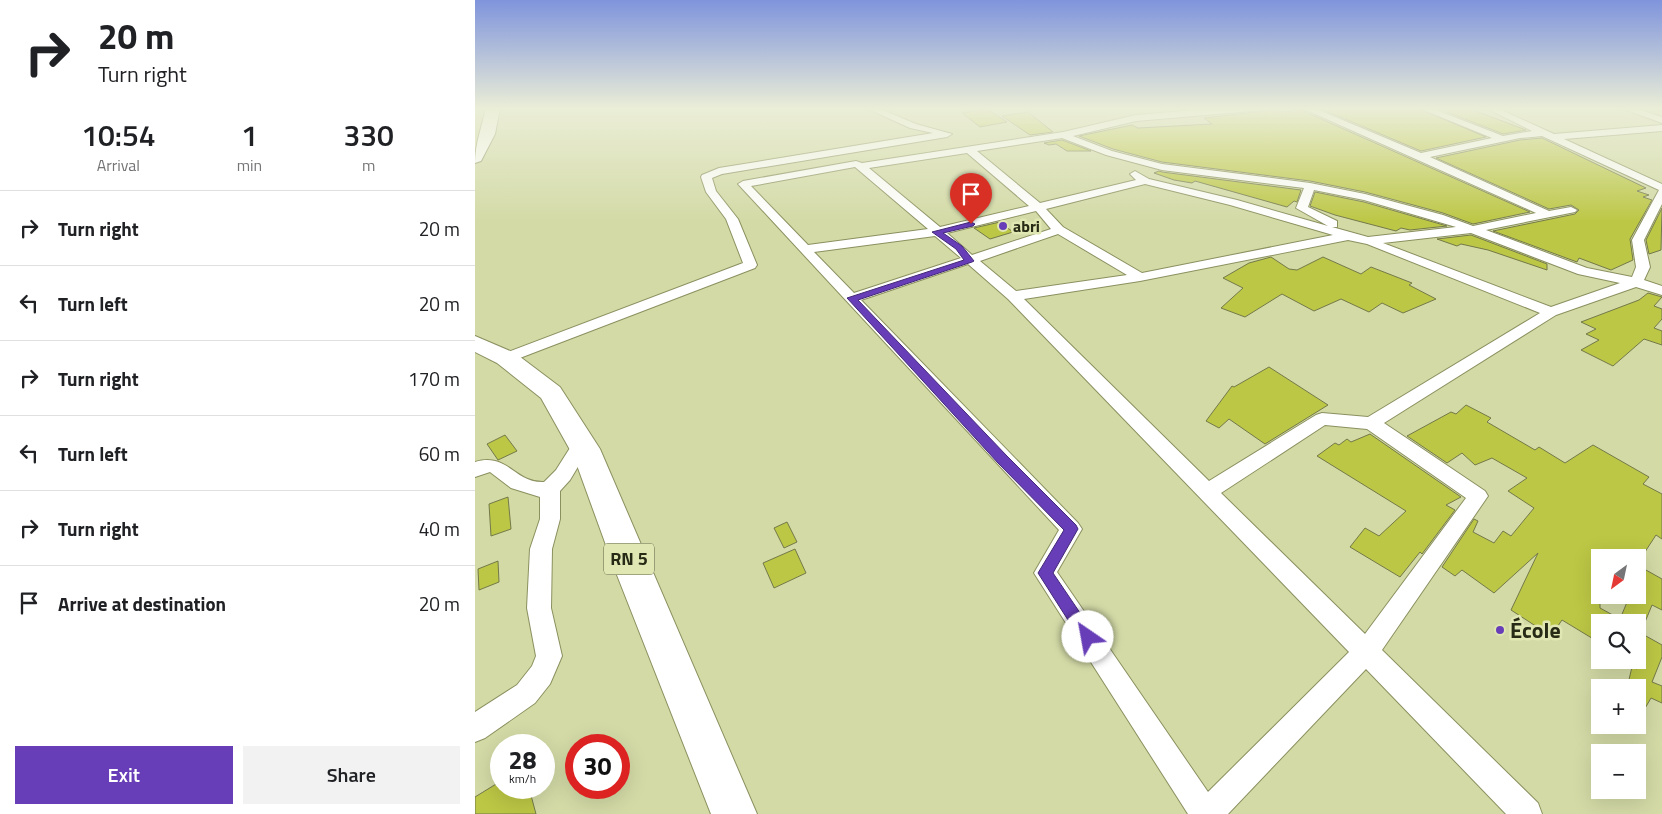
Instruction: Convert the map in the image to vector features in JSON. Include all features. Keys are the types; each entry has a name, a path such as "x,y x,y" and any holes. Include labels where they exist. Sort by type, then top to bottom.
{"main road":[{"path":"475,158 481,146"},
{"name":"RN 5","path":"475,343 506,358 551,393 589,457 633,570 734,814"}],"street":[{"path":"506,358 750,265 732,219 711,192 706,177 719,171 873,146"},
{"path":"861,166 988,146"},
{"path":"1084,146 1128,169 1145,181 1233,202 1368,241 1475,229 1571,210"},
{"path":"1091,146 1109,153 1161,167 1310,186 1402,207 1475,229 1583,271 1636,282 1662,291"},
{"path":"1396,146 1549,215"},
{"path":"1420,156 1469,146"},
{"path":"1571,146 1662,188"},
{"path":"968,149 1039,208 1059,230 1140,277"},
{"path":"1207,492 1322,419 1371,422 1478,496 1367,652 1206,814 1045,573 1071,529 1003,460 743,184 856,164 861,166 936,232 959,248 969,261 1013,296 1207,492 1367,652 1527,814"},
{"path":"805,249 936,232 1145,181"},
{"path":"1310,186 1302,208 1321,216 1342,230 1551,312"},
{"path":"1371,422 1551,312 1636,282 1643,267 1638,240 1662,193"},
{"path":"851,298 1059,230"},
{"path":"1013,296 1140,277 1348,236"},
{"path":"475,470 486,466 495,466 508,477 543,490 550,488 567,468 582,445"},
{"path":"475,728 526,694 541,675 549,656 539,608 541,549 549,518 550,488"}],"building":[{"path":"1059,146 1078,146 1091,151 1067,151"},
{"path":"1105,146 1382,146 1530,212 1473,224 1443,213 1365,192 1310,181 1162,162"},
{"path":"1409,146 1444,146 1421,151"},
{"path":"1492,146 1559,146 1646,188 1637,191 1649,195 1643,197 1652,200 1630,239 1633,260 1611,270 1579,258 1577,262 1493,231 1575,214 1579,210 1571,205 1549,209 1436,158"},
{"path":"1159,171 1301,190 1297,202 1294,201 1287,207 1195,181 1192,183 1174,180 1154,173"},
{"path":"1315,192 1364,202 1447,226 1410,230 1401,228 1396,231 1335,215 1310,206"},
{"path":"1662,208 1661,250 1649,254 1646,240"},
{"path":"1000,222 1013,232 990,239 974,228"},
{"path":"1471,235 1547,264 1547,270 1488,250 1461,244 1457,246 1437,239"},
{"path":"1271,257 1289,269 1297,270 1323,257 1361,274 1371,267 1412,283 1409,285 1436,299 1403,313 1382,303 1369,312 1341,299 1314,311 1282,294 1245,317 1221,308 1243,288 1223,278 1249,263"},
{"path":"1648,293 1662,297 1654,306 1662,309 1662,319 1654,328 1662,331 1662,345 1644,339 1613,366 1581,350 1599,340 1586,334 1596,329 1581,322 1639,300"},
{"path":"1269,367 1328,405 1265,444 1229,419 1219,428 1206,421 1232,386 1234,387"},
{"path":"1466,405 1491,418 1487,422 1535,450 1539,447 1565,463 1593,445 1649,477 1643,484 1662,494 1662,539 1656,535 1646,550 1591,549 1591,604 1600,604 1600,608 1611,614 1591,614 1591,638 1562,620 1551,636 1511,610 1538,553 1494,593 1462,570 1455,576 1442,567 1474,519 1478,521 1473,532 1494,543 1503,531 1511,536 1534,508 1508,491 1527,478 1492,458 1475,465 1462,453 1447,463 1407,436 1451,412 1456,414"},
{"path":"1370,434 1461,497 1446,505 1455,510 1422,554 1420,552 1400,577 1350,547 1365,528 1379,536 1406,511 1317,456 1335,443 1339,445 1347,439 1351,442"},
{"path":"505,435 517,451 498,460 487,444"},
{"path":"508,497 511,529 491,536 489,504"},
{"path":"787,522 797,542 784,548 774,528"},
{"path":"795,549 806,573 774,588 763,563"},
{"path":"498,561 499,582 479,590 478,569"},
{"path":"1646,570 1662,579 1662,610 1652,605 1646,620 1646,614 1622,614 1626,604 1646,604"},
{"path":"1646,636 1662,645 1662,657 1652,682 1662,686 1662,703 1651,698 1646,707 1646,679 1629,679 1632,669 1646,669"},
{"path":"490,788 490,799 532,799 536,814 475,814 475,797"}],"place":[{"name":"abri","path":"1003,226"},
{"name":"École","path":"1500,630"}],"route":[{"path":"971,224 936,232 959,248 969,261 851,298 1003,460 1071,529 1045,573 1088,637"}]}
